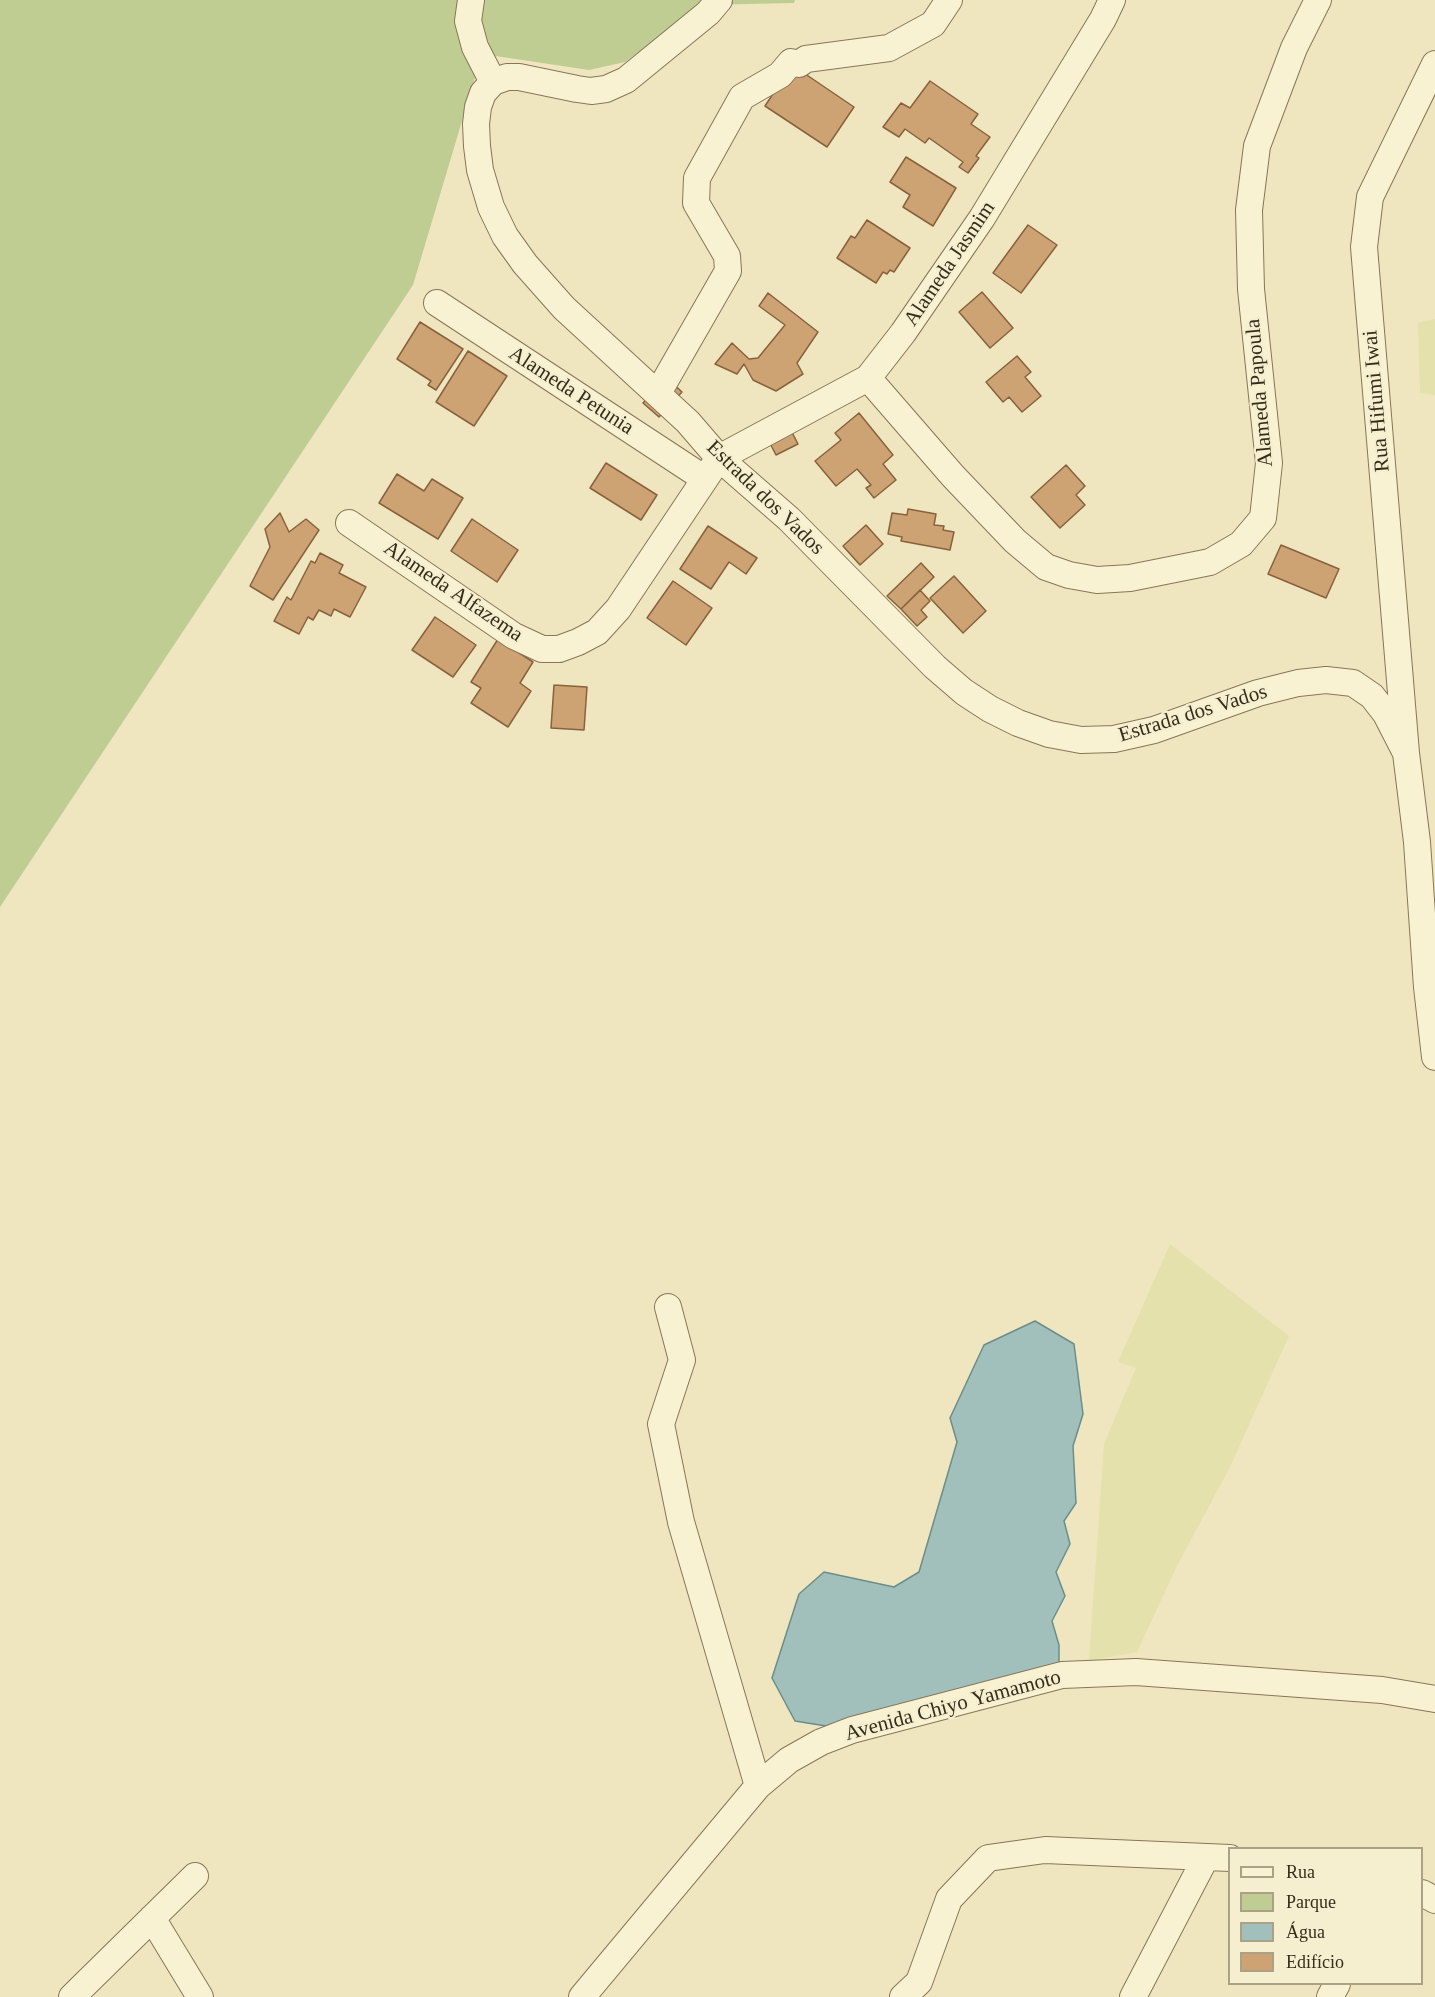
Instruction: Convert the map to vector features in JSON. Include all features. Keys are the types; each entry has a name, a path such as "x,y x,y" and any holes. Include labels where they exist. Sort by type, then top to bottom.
{"street":[{"path":"471,0 468,21 475,47 493,82 507,77 519,77 591,91 626,80 712,4"},
{"path":"658,393 728,270 727,256 696,203 697,178 742,97 780,75 791,62 799,64 807,59 889,48 933,24 949,0"},
{"name":"Alameda Jasmim","path":"712,469 868,378 903,333 982,218 1103,19 1112,0"},
{"name":"Alameda Papoula","path":"868,378 953,476 1016,541 1046,567 1069,575 1097,580 1130,578 1210,562 1241,544 1263,518 1269,463 1251,289 1249,210 1257,146 1294,48 1318,0"},
{"name":"Rua Hifumi Iwai","path":"1435,64 1370,197 1364,247 1406,753 1417,842 1427,987 1435,1057"},
{"name":"Estrada dos Vados","path":"493,82 483,93 478,107 476,123 480,170 491,207 505,236 525,264 564,309 688,422 712,469 789,519 935,667 964,692 1018,723 1049,734 1081,740 1114,739 1154,730 1258,693 1298,682 1326,680 1353,683 1372,696 1386,714 1406,753"},
{"name":"Alameda Petunia","path":"437,303 712,469"},
{"name":"Alameda Alfazema","path":"349,523 514,636 542,649 560,649 597,632 618,609 712,469"},
{"path":"668,1307 682,1360 661,1424 681,1521 758,1786"},
{"name":"Avenida Chiyo Yamamoto","path":"582,1997 758,1786 789,1760 821,1742 852,1731 1062,1676 1136,1672 1382,1690 1435,1699"},
{"path":"903,1997 918,1982 949,1899 988,1858 1045,1850 1218,1857 1133,1997"},
{"path":"72,1997 195,1876"},
{"path":"152,1918 200,1997"}],"shaded area":[{"path":"1435,319 1435,395 1420,393 1418,323"},
{"path":"1170,1244 1289,1336 1230,1467 1177,1566 1137,1652 1089,1661 1104,1444 1136,1368 1118,1362"}],"green space":[{"path":"0,0 795,0 794,3 701,5 625,62 589,70 482,54 413,285 0,907"}],"water":[{"path":"1035,1321 1074,1344 1083,1414 1073,1446 1076,1503 1064,1521 1070,1544 1056,1572 1065,1596 1052,1621 1059,1645 1059,1667 826,1726 795,1721 772,1678 799,1594 824,1572 894,1587 919,1572 957,1442 950,1418 984,1345"}],"building":[{"path":"792,65 854,107 827,147 765,106"},
{"path":"930,81 978,114 971,124 990,137 976,156 979,158 968,173 959,167 963,162 929,138 925,143 905,129 899,137 883,127 901,103 910,108"},
{"path":"906,157 956,188 933,226 903,207 910,195 890,182"},
{"path":"867,220 910,248 894,272 890,270 887,274 883,272 876,283 837,258 851,236 855,238"},
{"path":"1028,225 1057,245 1021,293 993,273"},
{"path":"982,292 1013,328 990,348 959,312"},
{"path":"768,293 818,332 797,363 803,374 776,391 753,380 744,364 737,374 715,364 732,343 749,359 758,358 785,325 759,306"},
{"path":"420,322 463,349 436,390 428,385 431,381 397,359"},
{"path":"468,351 507,376 474,426 436,402"},
{"path":"1017,356 1031,372 1025,377 1041,396 1022,412 1009,397 1003,402 986,382"},
{"path":"666,377 682,392 659,417 643,403"},
{"path":"781,411 798,444 776,455 759,422"},
{"path":"859,413 893,455 883,464 896,480 874,498 866,488 871,485 857,469 836,486 815,461 841,440 835,433"},
{"path":"606,463 657,495 641,520 590,488"},
{"path":"1066,465 1085,486 1076,495 1085,505 1060,528 1031,497"},
{"path":"397,474 424,491 432,479 463,498 438,539 379,503"},
{"path":"908,509 936,514 934,525 944,526 943,530 954,532 950,550 901,541 902,537 888,534 892,513 907,515"},
{"path":"280,513 289,532 306,519 319,530 273,600 250,586 270,547 265,529"},
{"path":"472,519 518,550 497,582 451,551"},
{"path":"866,525 883,544 860,565 843,546"},
{"path":"708,526 757,558 746,574 729,562 711,589 680,569"},
{"path":"1281,545 1339,569 1326,598 1268,574"},
{"path":"320,553 343,565 339,573 366,587 350,617 334,609 331,616 319,610 313,620 308,617 299,634 274,621 287,597 291,600 311,561 315,563"},
{"path":"921,563 934,577 901,609 887,596"},
{"path":"954,576 986,611 963,633 930,598"},
{"path":"673,581 712,608 686,645 647,618"},
{"path":"920,590 930,601 921,610 927,617 917,626 901,609"},
{"path":"435,617 476,645 453,677 412,650"},
{"path":"498,639 533,662 520,683 531,691 508,727 471,703 481,688 471,682"},
{"path":"554,685 587,687 584,730 551,728"}]}
